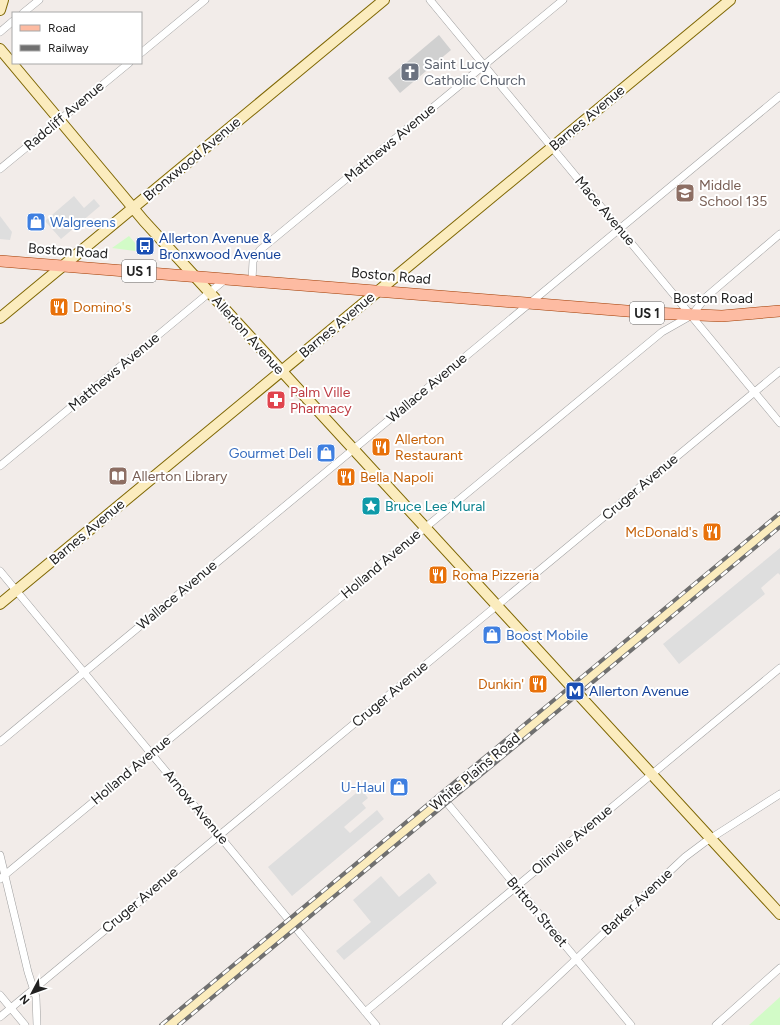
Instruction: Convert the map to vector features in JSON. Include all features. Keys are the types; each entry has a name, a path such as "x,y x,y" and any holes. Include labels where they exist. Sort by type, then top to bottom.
{"main road":[{"path":"0,10 3,0"},
{"name":"Bronxwood Avenue","path":"0,318 384,0"},
{"name":"Barnes Avenue","path":"0,604 730,0"},
{"name":"Allerton Avenue","path":"0,49 12,64"},
{"name":"Allerton Avenue","path":"12,64 132,208 780,914"},
{"name":"Boston Road","path":"0,260 531,303 692,314 731,316 780,311"},
{"name":"White Plains Road","path":"169,1025 780,519"}],"street":[{"path":"24,12 38,0"},
{"path":"142,52 205,0"},
{"name":"Mace Avenue","path":"430,0 692,314 780,422"},
{"name":"Matthews Avenue","path":"252,280 253,261 260,250 563,0"},
{"path":"0,32 12,22"},
{"name":"Radcliff Avenue","path":"0,169 127,64"},
{"name":"Wallace Avenue","path":"0,742 780,96"},
{"name":"Holland Avenue","path":"2,877 667,328 692,314 706,297 780,234"},
{"name":"Matthews Avenue","path":"0,466 227,278"},
{"name":"Cruger Avenue","path":"0,1017 780,371"},
{"name":"Arnow Avenue","path":"0,571 376,1025"},
{"name":"Olinville Avenue","path":"365,1012 780,668"},
{"name":"Barker Avenue","path":"506,1025 685,857 780,794"},
{"name":"Britton Street","path":"443,798 631,1025"},
{"path":"0,855 2,877 36,997 36,1025"},
{"path":"716,1025 780,968"},
{"path":"0,995 25,1025"}],"shaded area":[{"path":"439,35 451,50 400,93 388,78"},
{"path":"74,196 84,208 94,199 100,206 61,239 45,221"},
{"path":"0,216 12,232 10,240 0,239"},
{"path":"780,548 780,575 778,573 761,588 765,594 679,664 663,644"},
{"path":"361,789 368,798 362,803 366,808 344,827 350,833 377,810 384,819 292,896 268,867"},
{"path":"429,873 437,883 344,960 336,951 371,922 353,900 381,876 399,897"}],"green space":[{"path":"129,236 143,252 112,248"},
{"path":"780,997 780,1025 749,1025"}],"railway":[{"path":"161,1025 780,513"},
{"path":"179,1025 780,527"}],"place":[{"name":"Saint Lucy Catholic Church","path":"410,72"},
{"name":"Middle School 135","path":"685,193"},
{"name":"Walgreens","path":"36,222"},
{"name":"Allerton Avenue & Bronxwood Avenue","path":"145,246"},
{"name":"Domino's","path":"59,307"},
{"name":"Palm Ville Pharmacy","path":"276,400"},
{"name":"Allerton Restaurant","path":"381,447"},
{"name":"Gourmet Deli","path":"326,453"},
{"name":"Allerton Library","path":"118,476"},
{"name":"Bella Napoli","path":"346,477"},
{"name":"Bruce Lee Mural","path":"371,506"},
{"name":"McDonald's","path":"712,532"},
{"name":"Roma Pizzeria","path":"438,575"},
{"name":"Boost Mobile","path":"492,635"},
{"name":"Dunkin'","path":"538,684"},
{"name":"Allerton Avenue","path":"575,691"},
{"name":"U-Haul","path":"399,787"}]}
